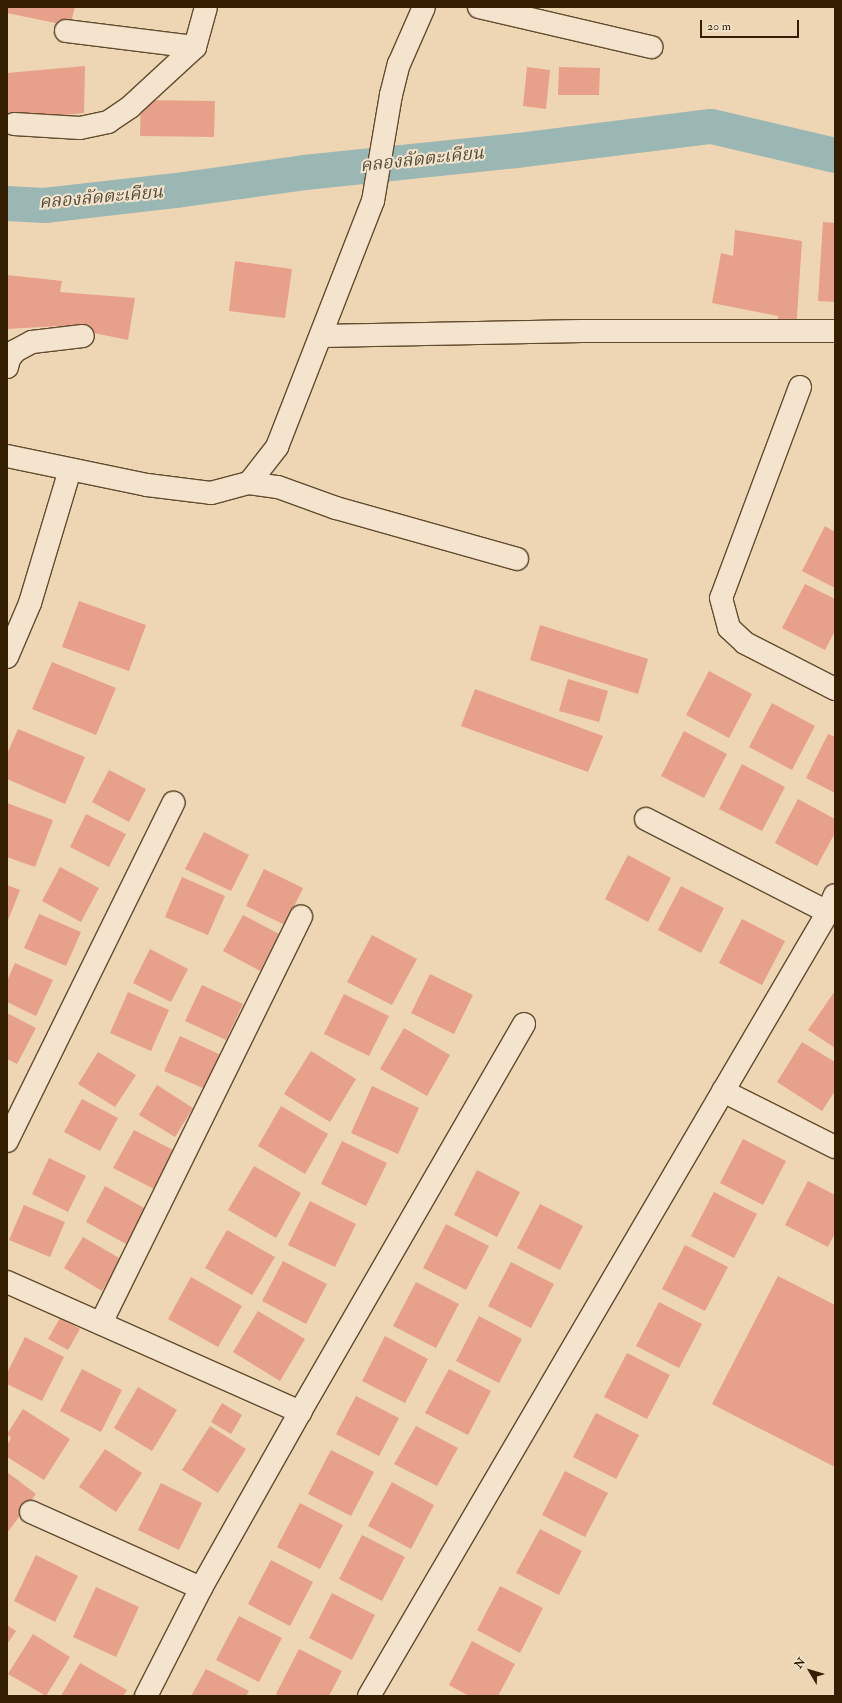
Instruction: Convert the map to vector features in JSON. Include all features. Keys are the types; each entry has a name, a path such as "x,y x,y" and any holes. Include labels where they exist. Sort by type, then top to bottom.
{"street":[{"path":"14,124 80,128 108,122 130,107 195,47 206,7"},
{"path":"479,7 651,47"},
{"path":"249,483 277,448 373,202 391,95 399,64 418,8"},
{"path":"66,31 195,47"},
{"path":"321,336 582,331 835,331"},
{"path":"7,367 8,359 15,351 32,342 83,336"},
{"path":"800,387 721,598 729,628 745,643 835,689"},
{"path":"7,456 147,486 211,492 249,483 278,487 336,508 517,559"},
{"path":"7,656 30,602 70,470"},
{"path":"7,1141 173,803"},
{"path":"369,1696 832,903 646,819"},
{"path":"101,1323 300,916"},
{"path":"146,1696 201,1588 300,1412 524,1024"},
{"path":"723,1091 835,1146"},
{"path":"7,1282 300,1412"},
{"path":"31,1512 201,1588"}],"building":[{"path":"7,7 75,7 70,26 7,13"},
{"path":"85,66 84,113 7,121 7,73"},
{"path":"527,67 550,70 546,109 523,106"},
{"path":"559,67 600,68 599,95 558,95"},
{"path":"141,100 215,101 214,137 140,136"},
{"path":"823,222 835,223 835,302 818,301"},
{"path":"735,230 802,241 796,331 777,329 778,316 712,303 721,253 733,256"},
{"path":"235,261 292,269 285,318 229,311"},
{"path":"7,275 62,281 60,292 135,298 128,340 60,326 7,329"},
{"path":"825,526 835,532 835,588 802,571"},
{"path":"805,584 835,599 835,631 825,650 782,628"},
{"path":"79,601 146,625 129,671 62,647"},
{"path":"540,625 648,659 638,694 530,660"},
{"path":"52,662 116,688 96,735 32,709"},
{"path":"709,671 752,694 729,738 686,715"},
{"path":"568,679 608,691 599,722 559,711"},
{"path":"475,689 603,736 588,772 461,726"},
{"path":"772,703 815,726 792,770 749,747"},
{"path":"18,729 85,757 65,804 7,779 7,754"},
{"path":"684,731 727,754 704,798 661,776"},
{"path":"828,734 835,737 835,793 806,778"},
{"path":"742,764 785,787 762,831 719,809"},
{"path":"109,770 146,789 129,822 92,802"},
{"path":"798,799 835,819 835,833 817,866 775,843"},
{"path":"7,803 53,820 35,867 7,857"},
{"path":"86,814 126,834 109,867 70,847"},
{"path":"204,832 249,855 231,891 185,869"},
{"path":"628,855 671,878 648,922 605,899"},
{"path":"60,867 99,888 81,922 42,901"},
{"path":"264,869 303,888 285,925 246,906"},
{"path":"182,877 225,896 208,935 165,917"},
{"path":"7,885 20,890 7,923"},
{"path":"681,886 724,908 701,953 658,930"},
{"path":"39,914 81,932 66,966 24,948"},
{"path":"243,915 279,934 260,971 223,951"},
{"path":"742,919 785,941 762,985 719,963"},
{"path":"372,935 417,959 392,1005 347,982"},
{"path":"150,949 188,969 171,1002 133,983"},
{"path":"15,963 53,980 36,1016 7,1002 7,981"},
{"path":"430,974 473,995 454,1034 411,1013"},
{"path":"202,985 243,1004 226,1040 185,1021"},
{"path":"835,991 835,1048 808,1030"},
{"path":"128,992 169,1010 151,1051 110,1033"},
{"path":"344,994 389,1016 369,1056 324,1034"},
{"path":"7,1013 36,1028 17,1064 7,1059"},
{"path":"404,1028 450,1055 427,1096 380,1069"},
{"path":"180,1036 221,1055 205,1089 164,1071"},
{"path":"802,1042 835,1062 835,1091 822,1111 777,1082"},
{"path":"311,1051 356,1079 330,1122 284,1094"},
{"path":"98,1052 136,1075 115,1107 78,1084"},
{"path":"157,1085 193,1108 175,1137 139,1115"},
{"path":"372,1086 419,1108 398,1154 351,1133"},
{"path":"82,1099 118,1118 100,1151 64,1132"},
{"path":"281,1106 328,1134 305,1174 258,1146"},
{"path":"134,1130 177,1152 156,1190 113,1168"},
{"path":"743,1139 786,1161 763,1205 720,1183"},
{"path":"342,1141 387,1163 366,1206 321,1184"},
{"path":"49,1158 86,1176 68,1212 32,1194"},
{"path":"254,1166 301,1193 276,1238 228,1210"},
{"path":"477,1170 520,1192 497,1237 454,1215"},
{"path":"808,1181 835,1195 835,1233 828,1247 785,1225"},
{"path":"105,1186 146,1209 126,1244 86,1222"},
{"path":"714,1192 757,1214 734,1258 691,1236"},
{"path":"310,1201 356,1224 335,1267 288,1245"},
{"path":"540,1204 583,1226 560,1270 517,1248"},
{"path":"24,1205 65,1222 50,1257 9,1240"},
{"path":"446,1224 489,1246 466,1290 423,1268"},
{"path":"227,1230 275,1257 252,1295 205,1268"},
{"path":"83,1237 121,1259 102,1291 64,1268"},
{"path":"685,1245 728,1267 705,1311 662,1289"},
{"path":"283,1261 327,1284 306,1324 262,1301"},
{"path":"511,1262 554,1284 531,1328 488,1306"},
{"path":"778,1276 835,1305 835,1467 712,1404"},
{"path":"191,1277 242,1306 218,1347 168,1319"},
{"path":"416,1282 459,1304 436,1348 393,1326"},
{"path":"659,1302 702,1324 679,1368 636,1346"},
{"path":"258,1311 305,1339 280,1381 233,1352"},
{"path":"479,1316 522,1339 499,1383 456,1361"},
{"path":"60,1318 80,1329 68,1350 48,1339"},
{"path":"385,1336 428,1359 405,1403 362,1381"},
{"path":"25,1337 64,1357 42,1401 7,1384 7,1373"},
{"path":"627,1353 670,1375 647,1419 604,1397"},
{"path":"82,1369 122,1390 101,1432 60,1411"},
{"path":"449,1369 491,1391 468,1435 425,1413"},
{"path":"138,1387 177,1410 152,1451 114,1428"},
{"path":"356,1396 399,1418 379,1456 336,1434"},
{"path":"222,1403 242,1415 231,1434 211,1422"},
{"path":"23,1409 70,1439 44,1480 7,1457 7,1445 11,1438 7,1434"},
{"path":"596,1413 639,1435 616,1479 573,1457"},
{"path":"210,1426 246,1449 218,1493 182,1470"},
{"path":"416,1426 458,1448 437,1486 394,1464"},
{"path":"105,1449 142,1473 116,1512 79,1487"},
{"path":"331,1450 374,1472 351,1516 308,1494"},
{"path":"565,1471 608,1493 585,1537 542,1515"},
{"path":"7,1472 36,1494 7,1533"},
{"path":"392,1482 434,1505 411,1549 368,1526"},
{"path":"161,1483 202,1503 179,1550 138,1530"},
{"path":"300,1503 343,1525 320,1569 277,1547"},
{"path":"540,1529 582,1551 559,1595 516,1573"},
{"path":"362,1535 405,1557 382,1601 339,1579"},
{"path":"36,1555 78,1576 55,1622 14,1601"},
{"path":"271,1560 313,1582 290,1626 248,1604"},
{"path":"500,1586 543,1608 520,1653 477,1630"},
{"path":"96,1587 139,1607 116,1657 73,1637"},
{"path":"332,1593 375,1615 352,1660 309,1638"},
{"path":"239,1616 282,1638 259,1682 216,1660"},
{"path":"7,1625 16,1631 7,1644"},
{"path":"33,1634 70,1657 46,1696 8,1674"},
{"path":"472,1641 515,1664 498,1696 469,1696 449,1685"},
{"path":"299,1649 342,1671 329,1696 280,1696 276,1694"},
{"path":"80,1663 127,1690 123,1696 61,1696"},
{"path":"206,1669 249,1691 246,1696 191,1696"}],"waterway":[{"name":"คลองลัดตะเคียน","path":"7,203 44,205 176,190 304,172 517,150 711,126 835,155"}]}
